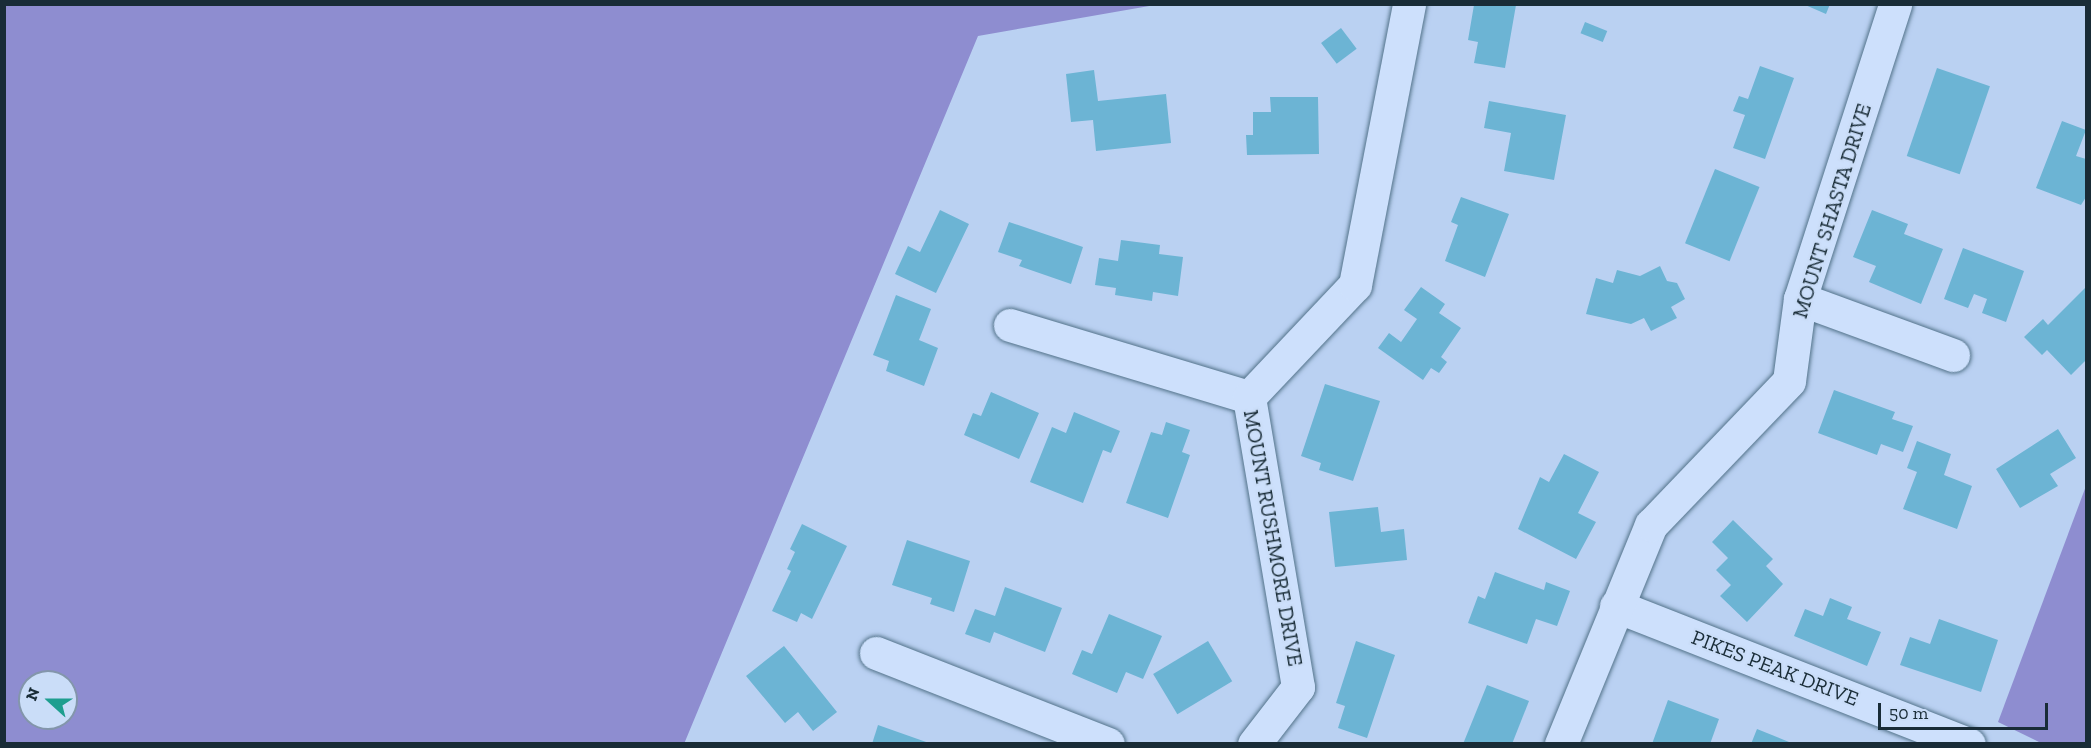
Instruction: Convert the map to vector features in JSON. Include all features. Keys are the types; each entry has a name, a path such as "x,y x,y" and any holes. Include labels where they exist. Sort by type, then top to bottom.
{"street":[{"name":"MOUNT RUSHMORE DRIVE","path":"1254,744 1298,687 1249,397 1354,285 1409,4"},
{"name":"MOUNT SHASTA DRIVE","path":"1561,744 1651,525 1789,381 1800,299 1896,4"},
{"path":"1800,299 1953,355"},
{"path":"1010,325 1249,397"},
{"name":"PIKES PEAK DRIVE","path":"1616,606 1969,744"},
{"path":"876,653 1108,744"}],"shaded area":[{"path":"5,4 1155,5 978,36 684,744 5,743"},
{"path":"2086,486 2086,743 2041,743 1998,722"}],"building":[{"path":"1803,4 1830,4 1826,14"},
{"path":"1474,5 1516,5 1505,68 1474,63 1478,42 1468,40"},
{"path":"1585,22 1607,31 1603,42 1581,33"},
{"path":"1341,28 1357,49 1337,64 1321,43"},
{"path":"1760,66 1794,78 1765,159 1733,148 1745,115 1733,111 1739,96 1748,99"},
{"path":"1937,68 1990,86 1960,174 1907,156"},
{"path":"1094,70 1098,101 1166,94 1171,143 1096,151 1093,120 1071,122 1066,74"},
{"path":"1270,97 1318,97 1319,154 1247,155 1246,135 1253,135 1253,112 1271,112"},
{"path":"1489,101 1566,115 1554,180 1504,171 1511,133 1484,128"},
{"path":"2062,121 2086,130 2076,156 2086,159 2086,197 2081,205 2036,188"},
{"path":"1715,169 1760,187 1730,261 1685,243"},
{"path":"1461,197 1509,214 1485,277 1445,261 1458,225 1451,222"},
{"path":"940,210 969,224 936,293 895,274 908,246 920,252"},
{"path":"1872,210 1908,224 1904,234 1943,249 1921,304 1869,282 1876,266 1853,257"},
{"path":"1009,222 1083,247 1071,284 1019,266 1022,260 998,252"},
{"path":"1121,240 1160,245 1159,254 1183,257 1178,296 1153,292 1152,301 1115,295 1116,288 1095,285 1099,258 1118,261"},
{"path":"1963,248 2024,271 2006,322 1982,313 1987,299 1974,294 1968,308 1944,299"},
{"path":"1660,266 1667,281 1677,283 1685,299 1671,307 1677,318 1651,331 1644,318 1631,324 1586,314 1596,278 1613,283 1617,270 1640,276"},
{"path":"1421,287 1445,304 1439,313 1461,328 1441,357 1447,362 1439,373 1431,368 1423,380 1378,348 1389,333 1401,342 1417,319 1404,310"},
{"path":"2085,288 2086,360 2071,375 2047,350 2042,355 2024,337 2043,319 2048,325"},
{"path":"896,295 931,309 919,340 938,348 924,386 886,371 889,361 873,355"},
{"path":"1325,384 1380,401 1353,481 1319,470 1321,463 1301,456"},
{"path":"1834,390 1895,412 1892,419 1913,426 1903,452 1881,444 1877,455 1818,433"},
{"path":"991,392 1039,413 1019,459 964,435 973,413 981,416"},
{"path":"1074,412 1120,431 1111,453 1103,450 1083,503 1030,482 1052,427 1066,433"},
{"path":"1166,422 1190,430 1182,452 1190,455 1168,518 1126,503 1151,432 1162,435"},
{"path":"2058,429 2076,458 2050,474 2058,486 2020,508 1996,469"},
{"path":"1917,441 1951,454 1944,475 1972,486 1957,529 1903,509 1917,472 1907,468"},
{"path":"1564,454 1599,472 1578,513 1596,522 1576,559 1518,529 1540,477 1549,482"},
{"path":"1378,507 1381,532 1404,529 1407,560 1335,567 1329,512"},
{"path":"1733,520 1773,559 1766,566 1783,584 1747,622 1720,596 1731,585 1716,570 1728,558 1712,542"},
{"path":"802,524 847,546 812,619 801,613 797,622 772,611 791,571 787,569 795,552 790,549"},
{"path":"907,540 970,561 954,612 930,604 932,598 892,585"},
{"path":"1495,572 1544,590 1546,582 1570,591 1557,626 1536,619 1527,644 1468,623 1478,596 1485,599"},
{"path":"1005,587 1062,608 1045,652 994,632 990,643 965,634 975,609 995,616"},
{"path":"1830,598 1852,607 1847,619 1881,632 1867,666 1794,636 1805,609 1823,616"},
{"path":"1109,614 1162,636 1143,679 1126,672 1117,693 1072,674 1082,650 1092,654"},
{"path":"1939,619 1998,640 1981,692 1900,665 1910,637 1930,644"},
{"path":"1208,641 1232,681 1177,714 1153,674"},
{"path":"1356,641 1395,655 1367,738 1338,728 1345,706 1336,703"},
{"path":"784,646 837,712 813,731 798,712 785,723 746,676"},
{"path":"1487,685 1529,701 1512,744 1463,744"},
{"path":"1668,700 1719,719 1710,744 1652,744"},
{"path":"878,725 929,743 929,744 872,744"},
{"path":"1757,729 1789,742 1788,744 1751,744"}]}
